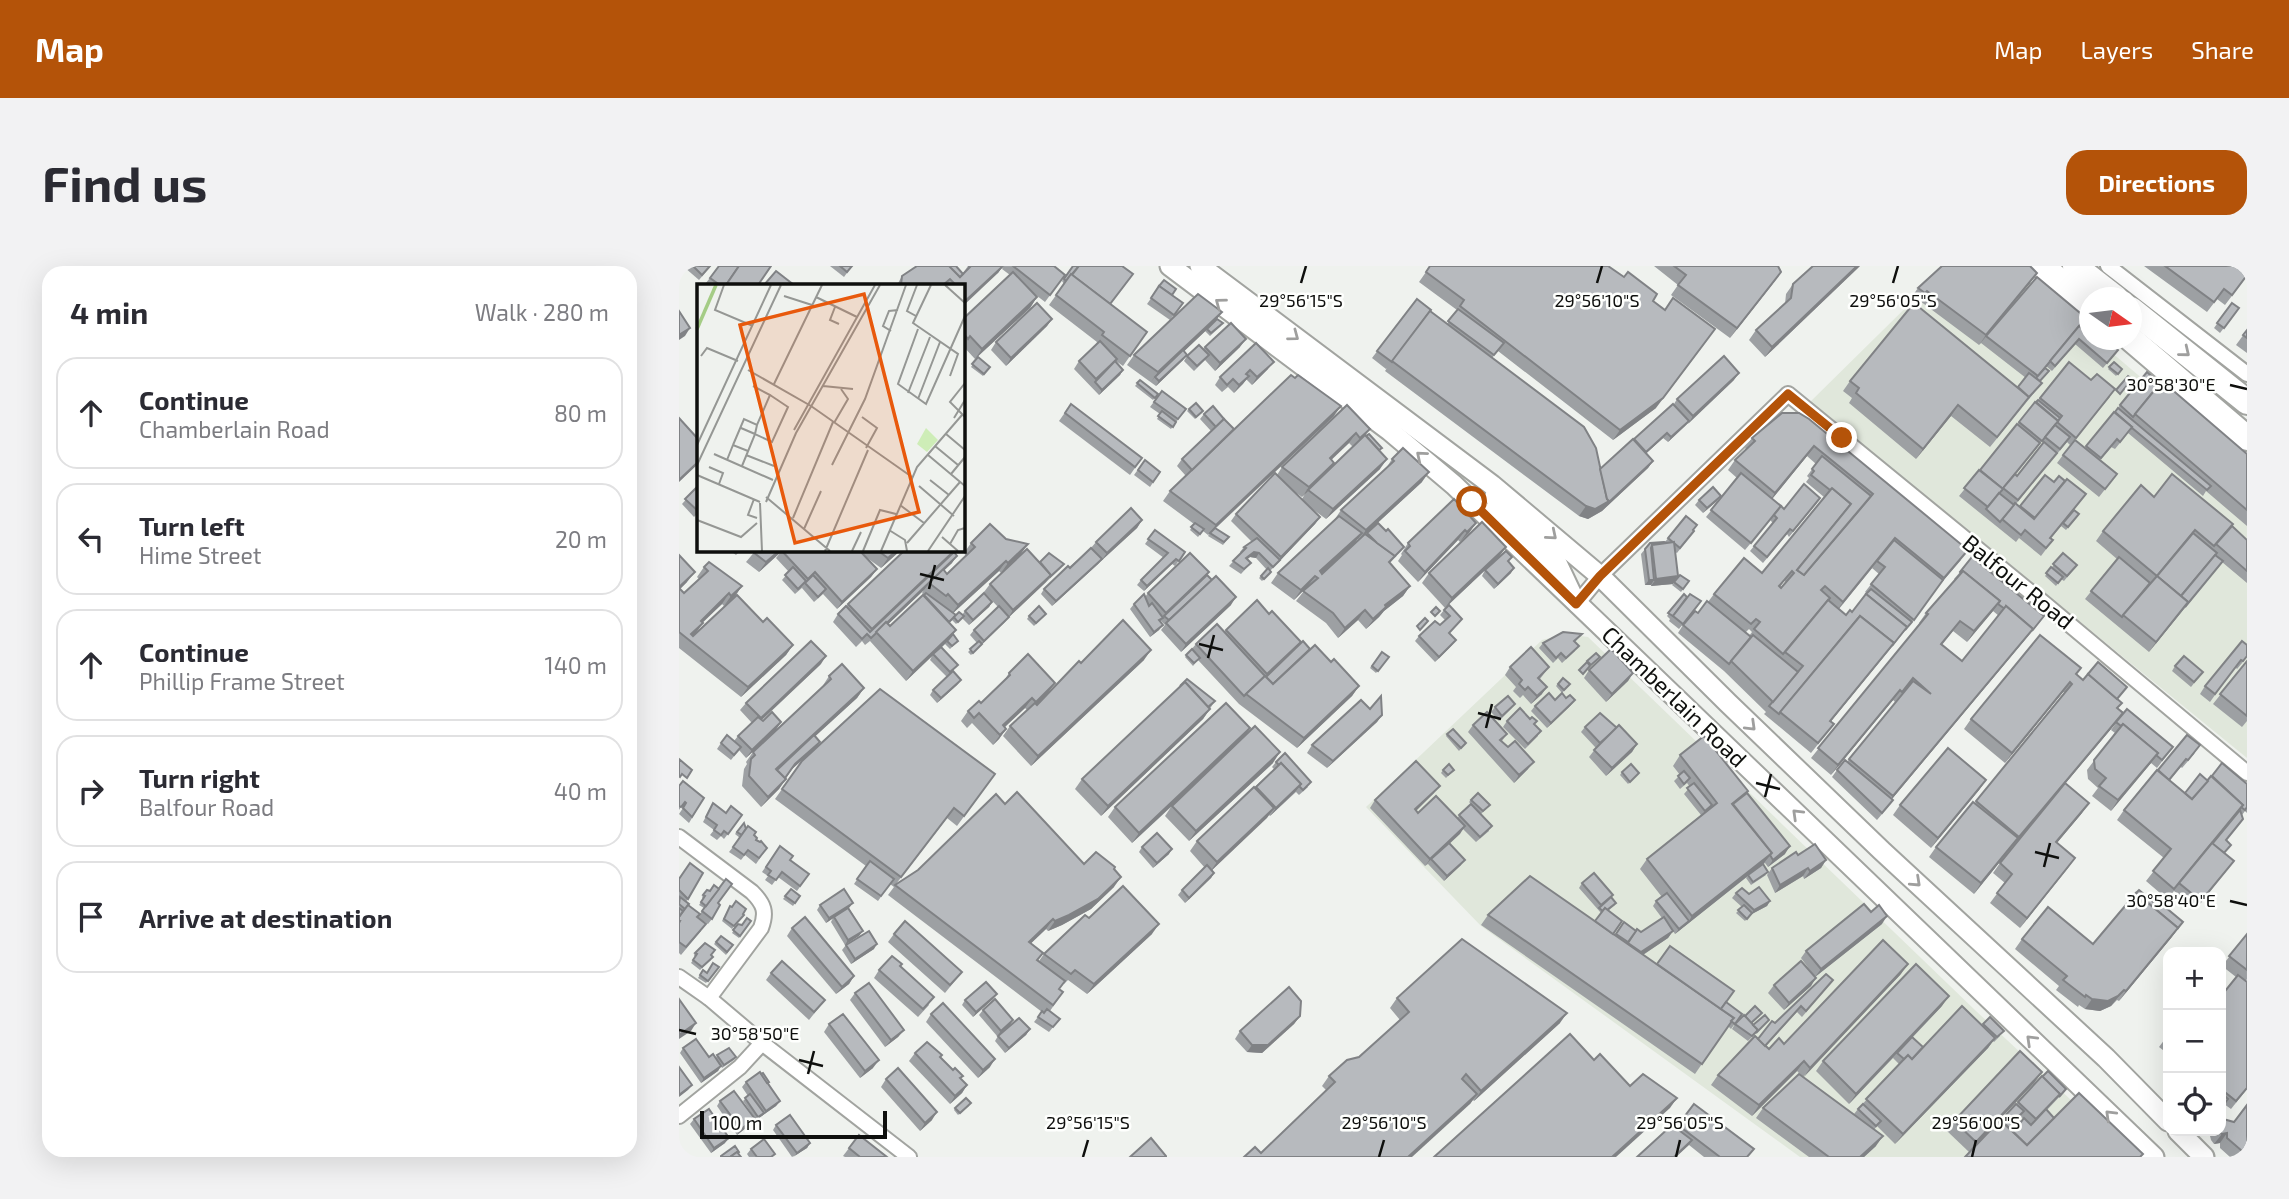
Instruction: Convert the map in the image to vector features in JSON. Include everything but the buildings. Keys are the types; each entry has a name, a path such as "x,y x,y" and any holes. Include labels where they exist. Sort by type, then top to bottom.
{"highway":[{"path":"2042,266 2079,297"},
{"path":"2075,266 2102,287"},
{"path":"2142,318 2247,402"},
{"path":"2142,348 2247,438"}],"street":[{"name":"Chamberlain Road","path":"1170,266 1390,431 1454,485 2154,1157"},
{"name":"Chamberlain Road","path":"1200,266 1492,485 1600,576 1842,813 2106,1058 2163,1116"},
{"path":"2108,266 2247,374"},
{"name":"Balfour Road","path":"1600,576 1788,394 2247,773"},
{"path":"1454,485 1468,467"},
{"path":"1492,485 1499,508 1556,561 1576,604 1600,576"},
{"path":"1706,727 1728,703"},
{"path":"1820,836 1842,813"},
{"path":"679,837 753,892 765,909 761,928 709,998"},
{"path":"679,977 909,1157"},
{"path":"679,1116 740,1067 762,1042"},
{"path":"2183,1136 2204,1157"}],"shaded area":[{"path":"1948,266 2012,266 2079,324 2079,350 2109,350 2247,468 2247,758 1810,402"},
{"path":"1566,634 1588,637 1976,1011 2132,1157 1800,1157 1481,926 1366,807 1542,640"}],"route":[{"path":"1472,502 1576,604 1600,576 1788,394 1842,438"}]}
